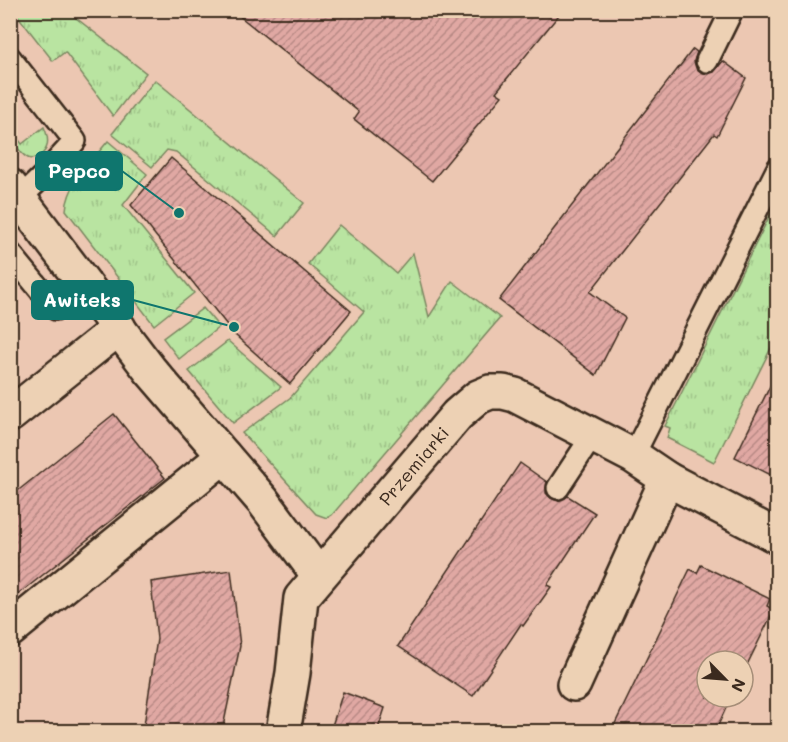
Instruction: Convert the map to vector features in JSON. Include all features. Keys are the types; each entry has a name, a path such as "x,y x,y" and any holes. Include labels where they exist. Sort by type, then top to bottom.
{"street":[{"path":"15,192 150,370 263,501 318,576"},
{"path":"10,415 119,328"},
{"name":"Przemiarki","path":"283,732 293,673 301,598 457,415 478,397 497,392 515,395 633,456 667,480 777,537"},
{"path":"10,630 224,456"},
{"path":"574,684 667,480"}],"lane":[{"path":"707,61 732,10"},
{"path":"10,58 75,141 43,176 15,192"},
{"path":"633,456 777,168"},
{"path":"10,253 56,309"},
{"path":"558,489 593,435"}],"green space":[{"path":"14,11 67,11 146,73 113,116 65,52 53,61"},
{"path":"155,80 304,203 277,236 176,152 167,150 152,167 112,134"},
{"path":"44,127 47,135 45,151 38,157 28,158 16,145 11,130 22,144"},
{"path":"108,141 147,174 123,205 194,293 154,325 66,210 76,182"},
{"path":"777,201 777,336 714,462 667,438 670,428 665,426"},
{"path":"339,225 396,273 413,253 429,317 452,281 500,318 332,515 327,518 316,514 242,433 291,397 364,312 308,264"},
{"path":"203,308 219,327 179,359 163,338"},
{"path":"228,341 281,387 233,423 189,371"}],"building":[{"path":"232,10 563,10 496,92 502,96 432,181 354,119 359,112"},
{"path":"693,49 697,52 694,61 696,68 701,72 707,74 714,72 723,61 746,78 717,136 714,134 590,292 625,318 596,375 499,300"},
{"path":"171,158 351,311 290,384 235,335 131,205"},
{"path":"777,372 777,478 735,457"},
{"path":"114,414 165,478 10,601 10,497"},
{"path":"520,463 547,482 546,493 551,498 558,501 568,496 595,513 547,585 551,587 523,626 521,624 473,696 398,646"},
{"path":"701,565 770,599 767,606 774,610 755,649 695,649 695,709 726,709 715,732 611,732 690,569 697,573"},
{"path":"231,570 240,646 222,732 143,732 157,639 151,582"},
{"path":"343,692 385,708 377,732 330,732"}],"place":[{"name":"Pepco","path":"179,213"},
{"name":"Awiteks","path":"234,327"}]}
